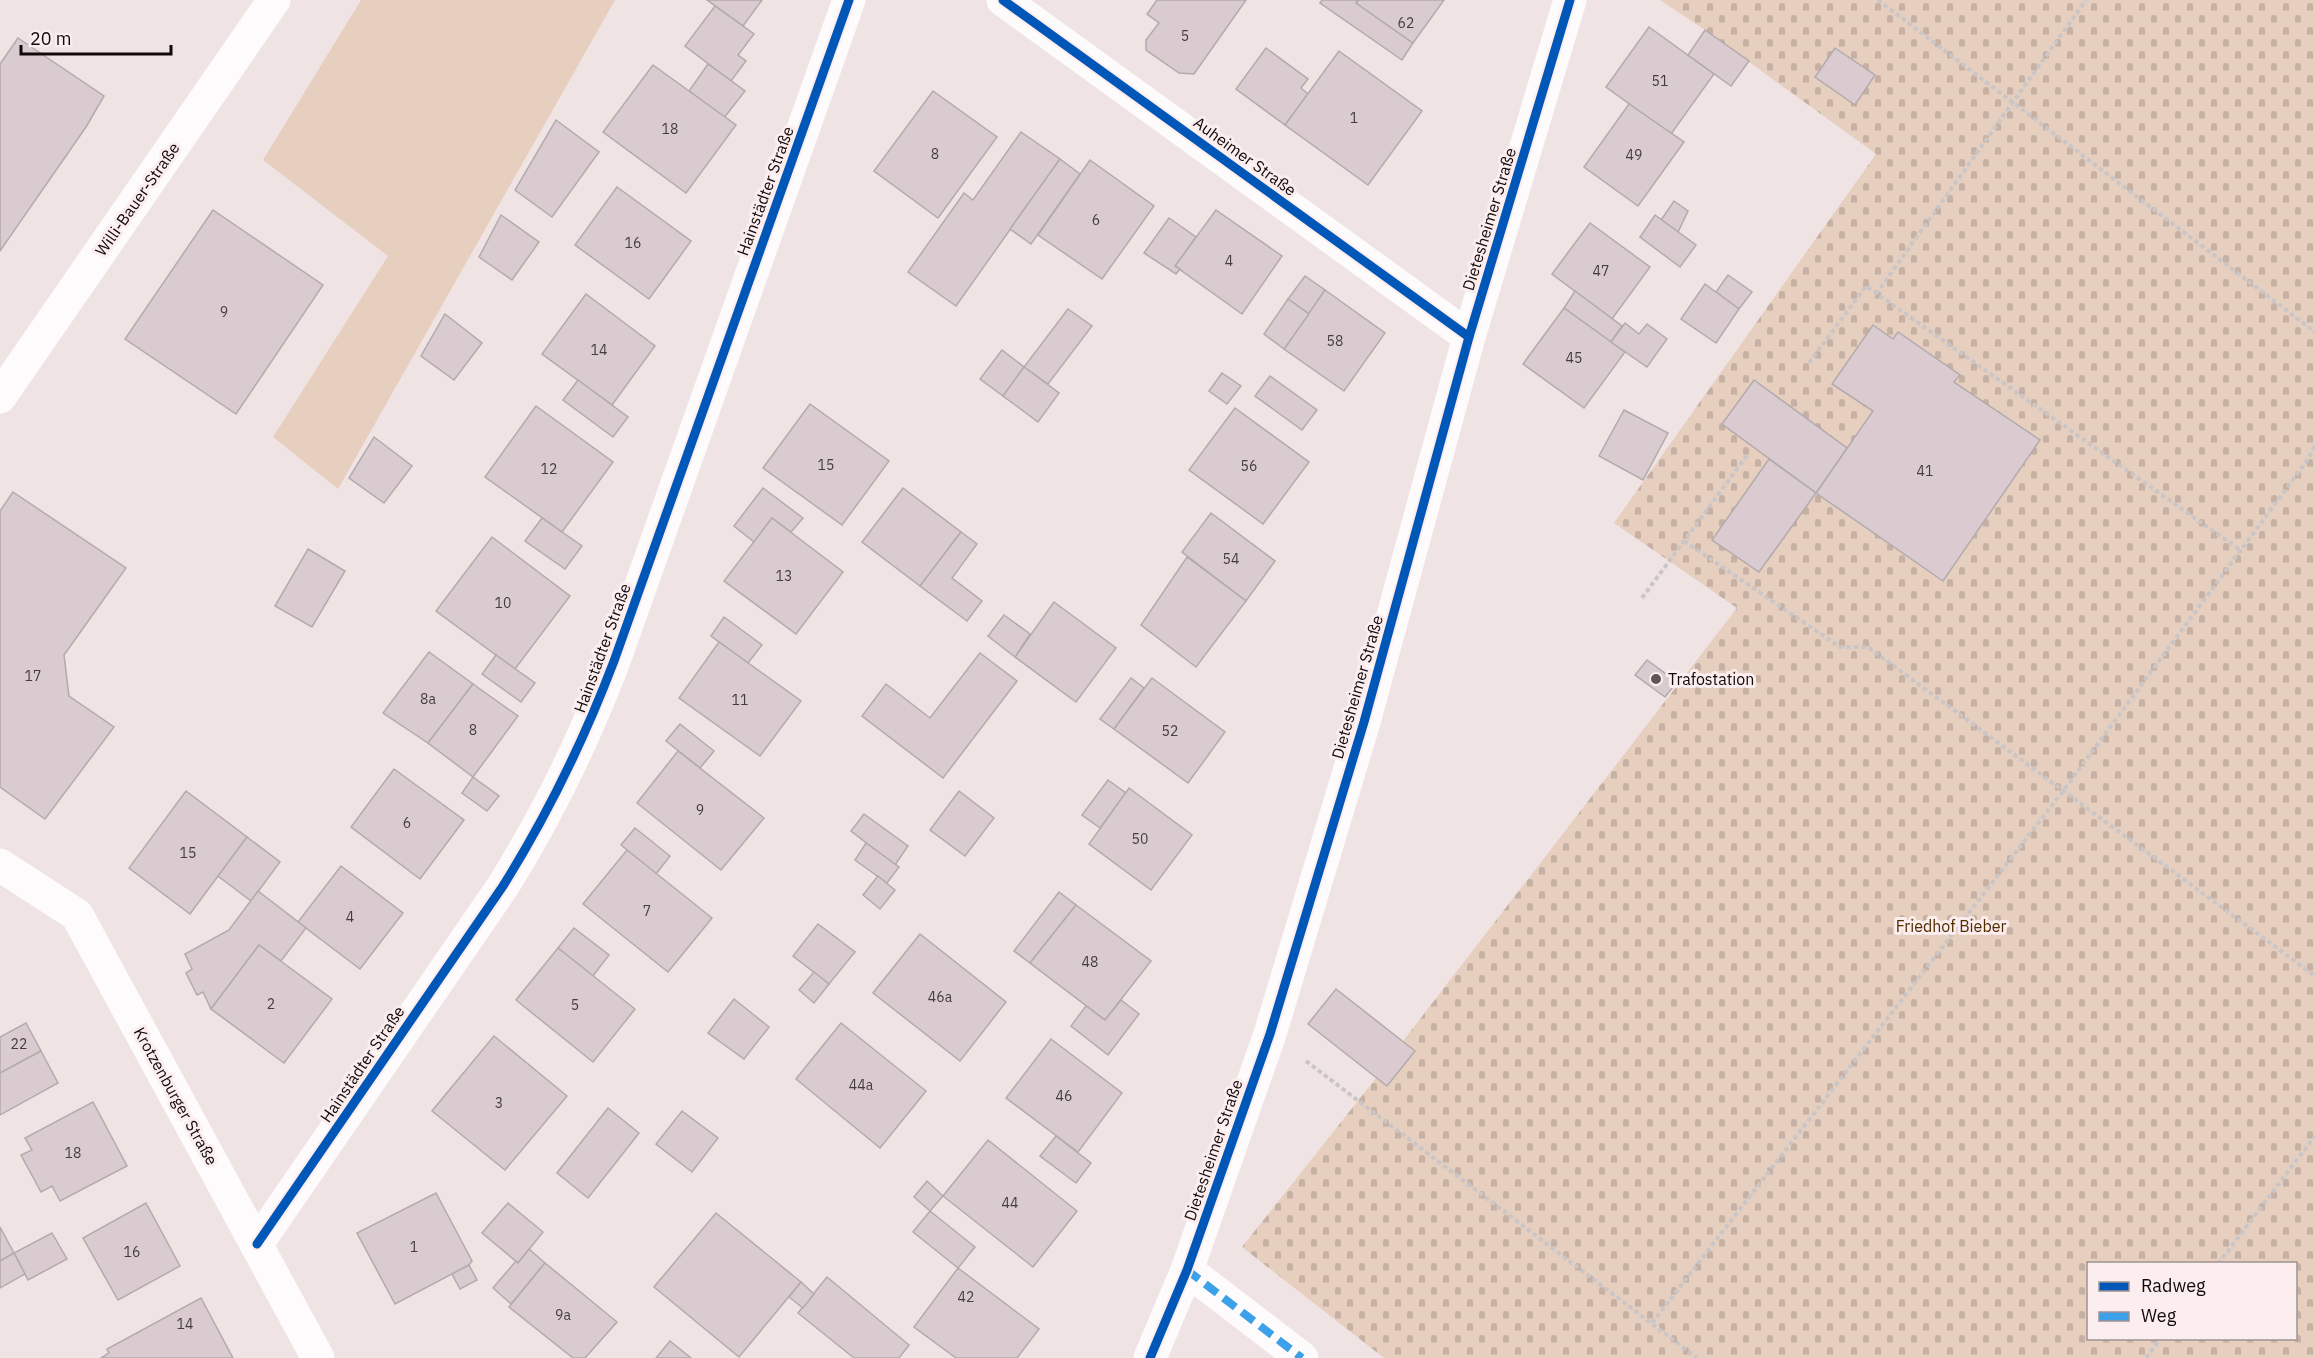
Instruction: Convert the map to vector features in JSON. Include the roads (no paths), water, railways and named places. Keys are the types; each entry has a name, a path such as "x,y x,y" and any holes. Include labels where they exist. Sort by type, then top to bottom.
{"street":[{"name":"Willi-Bauer-Straße","path":"0,397 274,0"},
{"name":"Hainstädter Straße","path":"257,1244 503,886 533,838 578,750 614,661 849,0"},
{"name":"Auheimer Straße","path":"1003,0 1469,337"},
{"name":"Dietesheimer Straße","path":"1150,1358 1187,1270 1270,1034 1364,722 1469,337 1568,8"},
{"name":"Krotzenburger Straße","path":"0,865 76,915 318,1358"},
{"path":"1187,1270 1302,1358"}],"place":[{"name":"Trafostation","path":"1656,679"}],"park label":[{"name":"Friedhof Bieber","path":"1951,926"}]}
